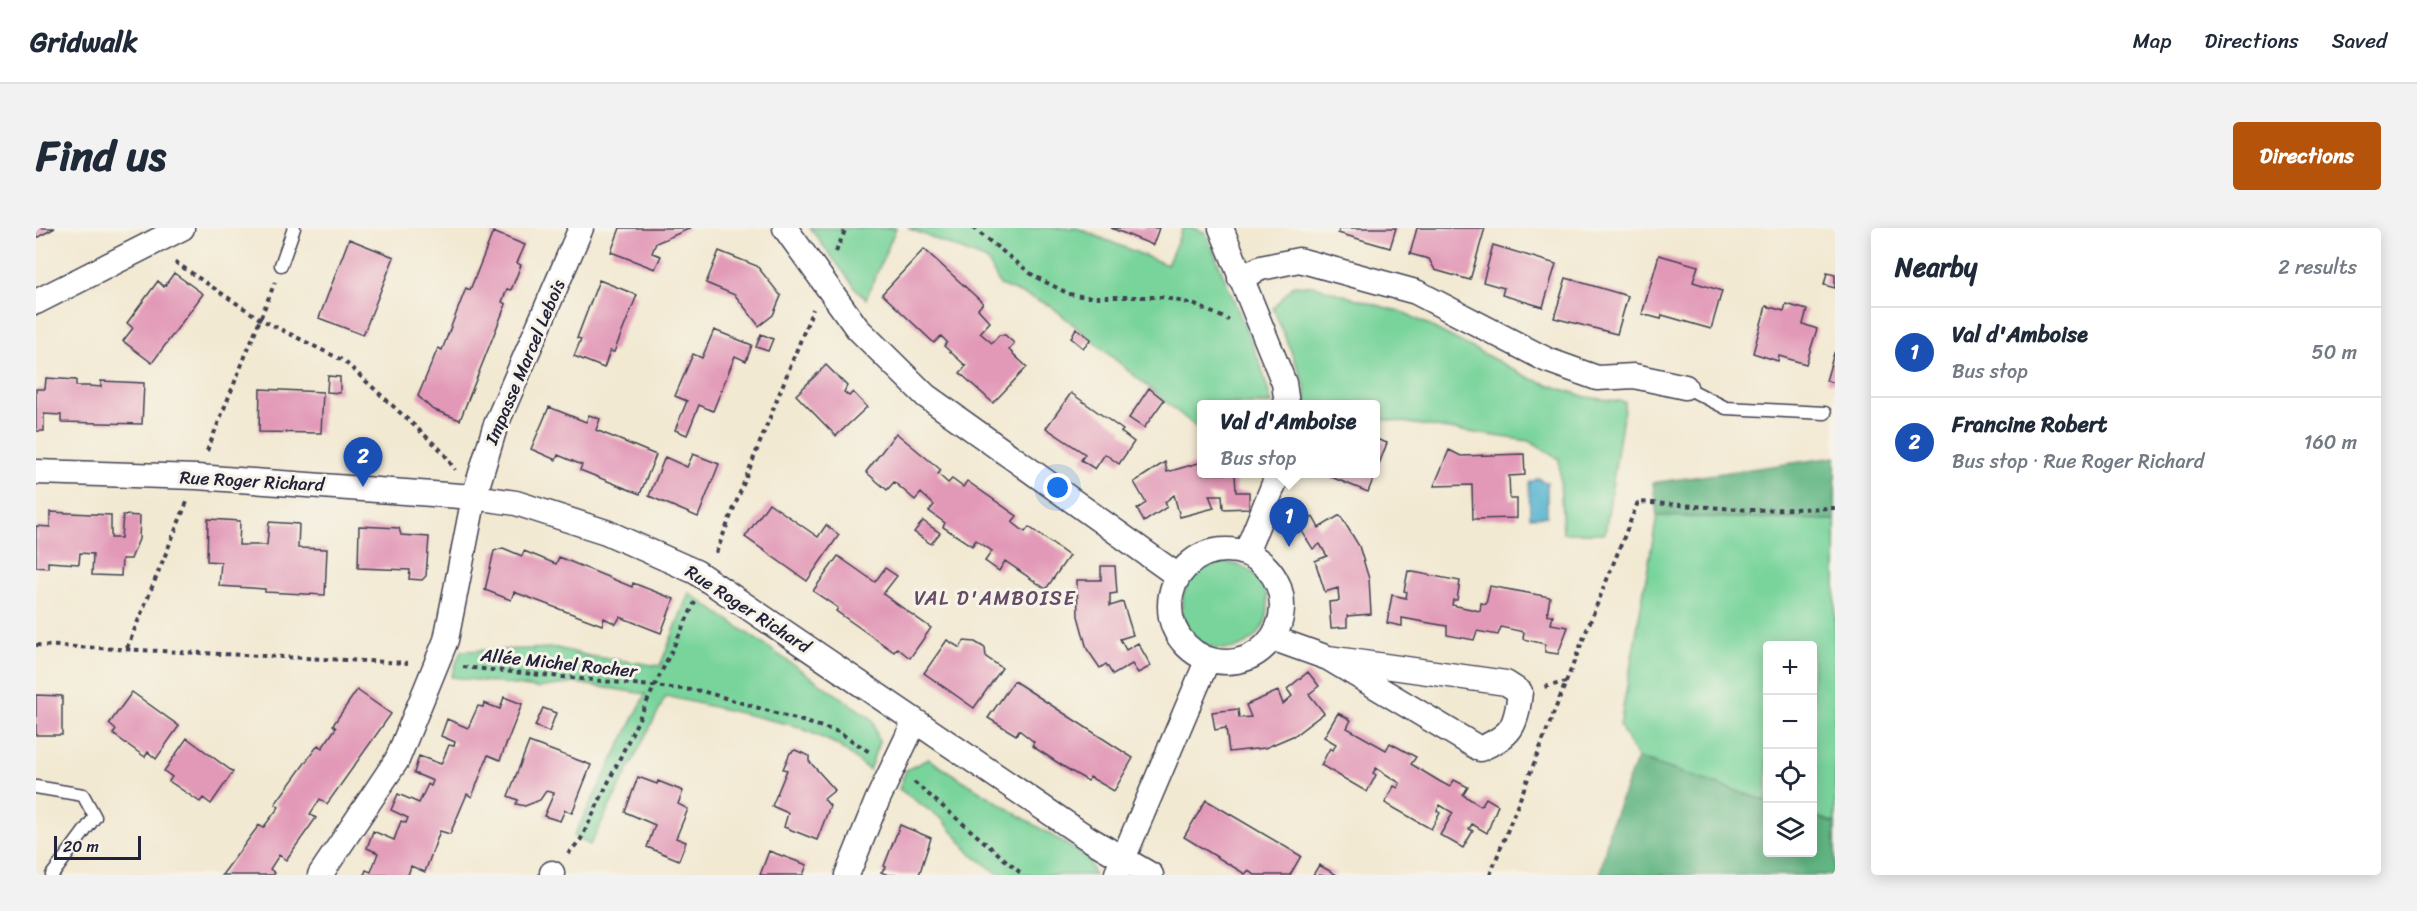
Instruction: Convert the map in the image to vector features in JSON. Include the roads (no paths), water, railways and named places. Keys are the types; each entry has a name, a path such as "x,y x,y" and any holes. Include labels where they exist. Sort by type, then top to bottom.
{"street":[{"path":"36,302 182,228"},
{"name":"Impasse Marcel Lebois","path":"320,875 397,760 436,665 446,640 474,497 495,427 581,228"},
{"path":"785,228 857,328 926,396 1178,576"},
{"path":"1221,228 1284,383 1286,400"},
{"path":"1240,278 1261,268 1299,260 1416,292 1547,360 1597,378 1634,376 1685,387"},
{"name":"Rue Roger Richard","path":"36,472 209,478 474,497 516,503 606,532 696,572 915,721 1119,867 1151,875"},
{"path":"1246,553 1276,478"},
{"path":"1227,550 1246,553 1272,574 1280,589 1282,606 1280,623 1272,638 1260,651 1244,659 1226,662 1208,659 1192,651 1181,639 1173,625 1170,608 1172,591 1178,576 1191,561 1208,552 1227,550"},
{"path":"1272,638 1328,658 1480,749 1502,739 1517,718 1520,692 1506,683 1328,658"},
{"path":"1119,867 1208,659"},
{"path":"846,875 915,721"}],"lane":[{"path":"281,265 294,228"},
{"path":"1685,387 1725,408 1825,413"},
{"path":"36,787 82,795 94,817 52,875"}],"water":[{"path":"1539,478 1542,482 1547,482 1547,516 1530,517 1529,483"}],"place":[{"name":"Francine Robert","path":"363,487"},
{"name":"Val d'Amboise","path":"1289,547"}],"district":[{"name":"VAL D'AMBOISE","path":"995,598"}]}
